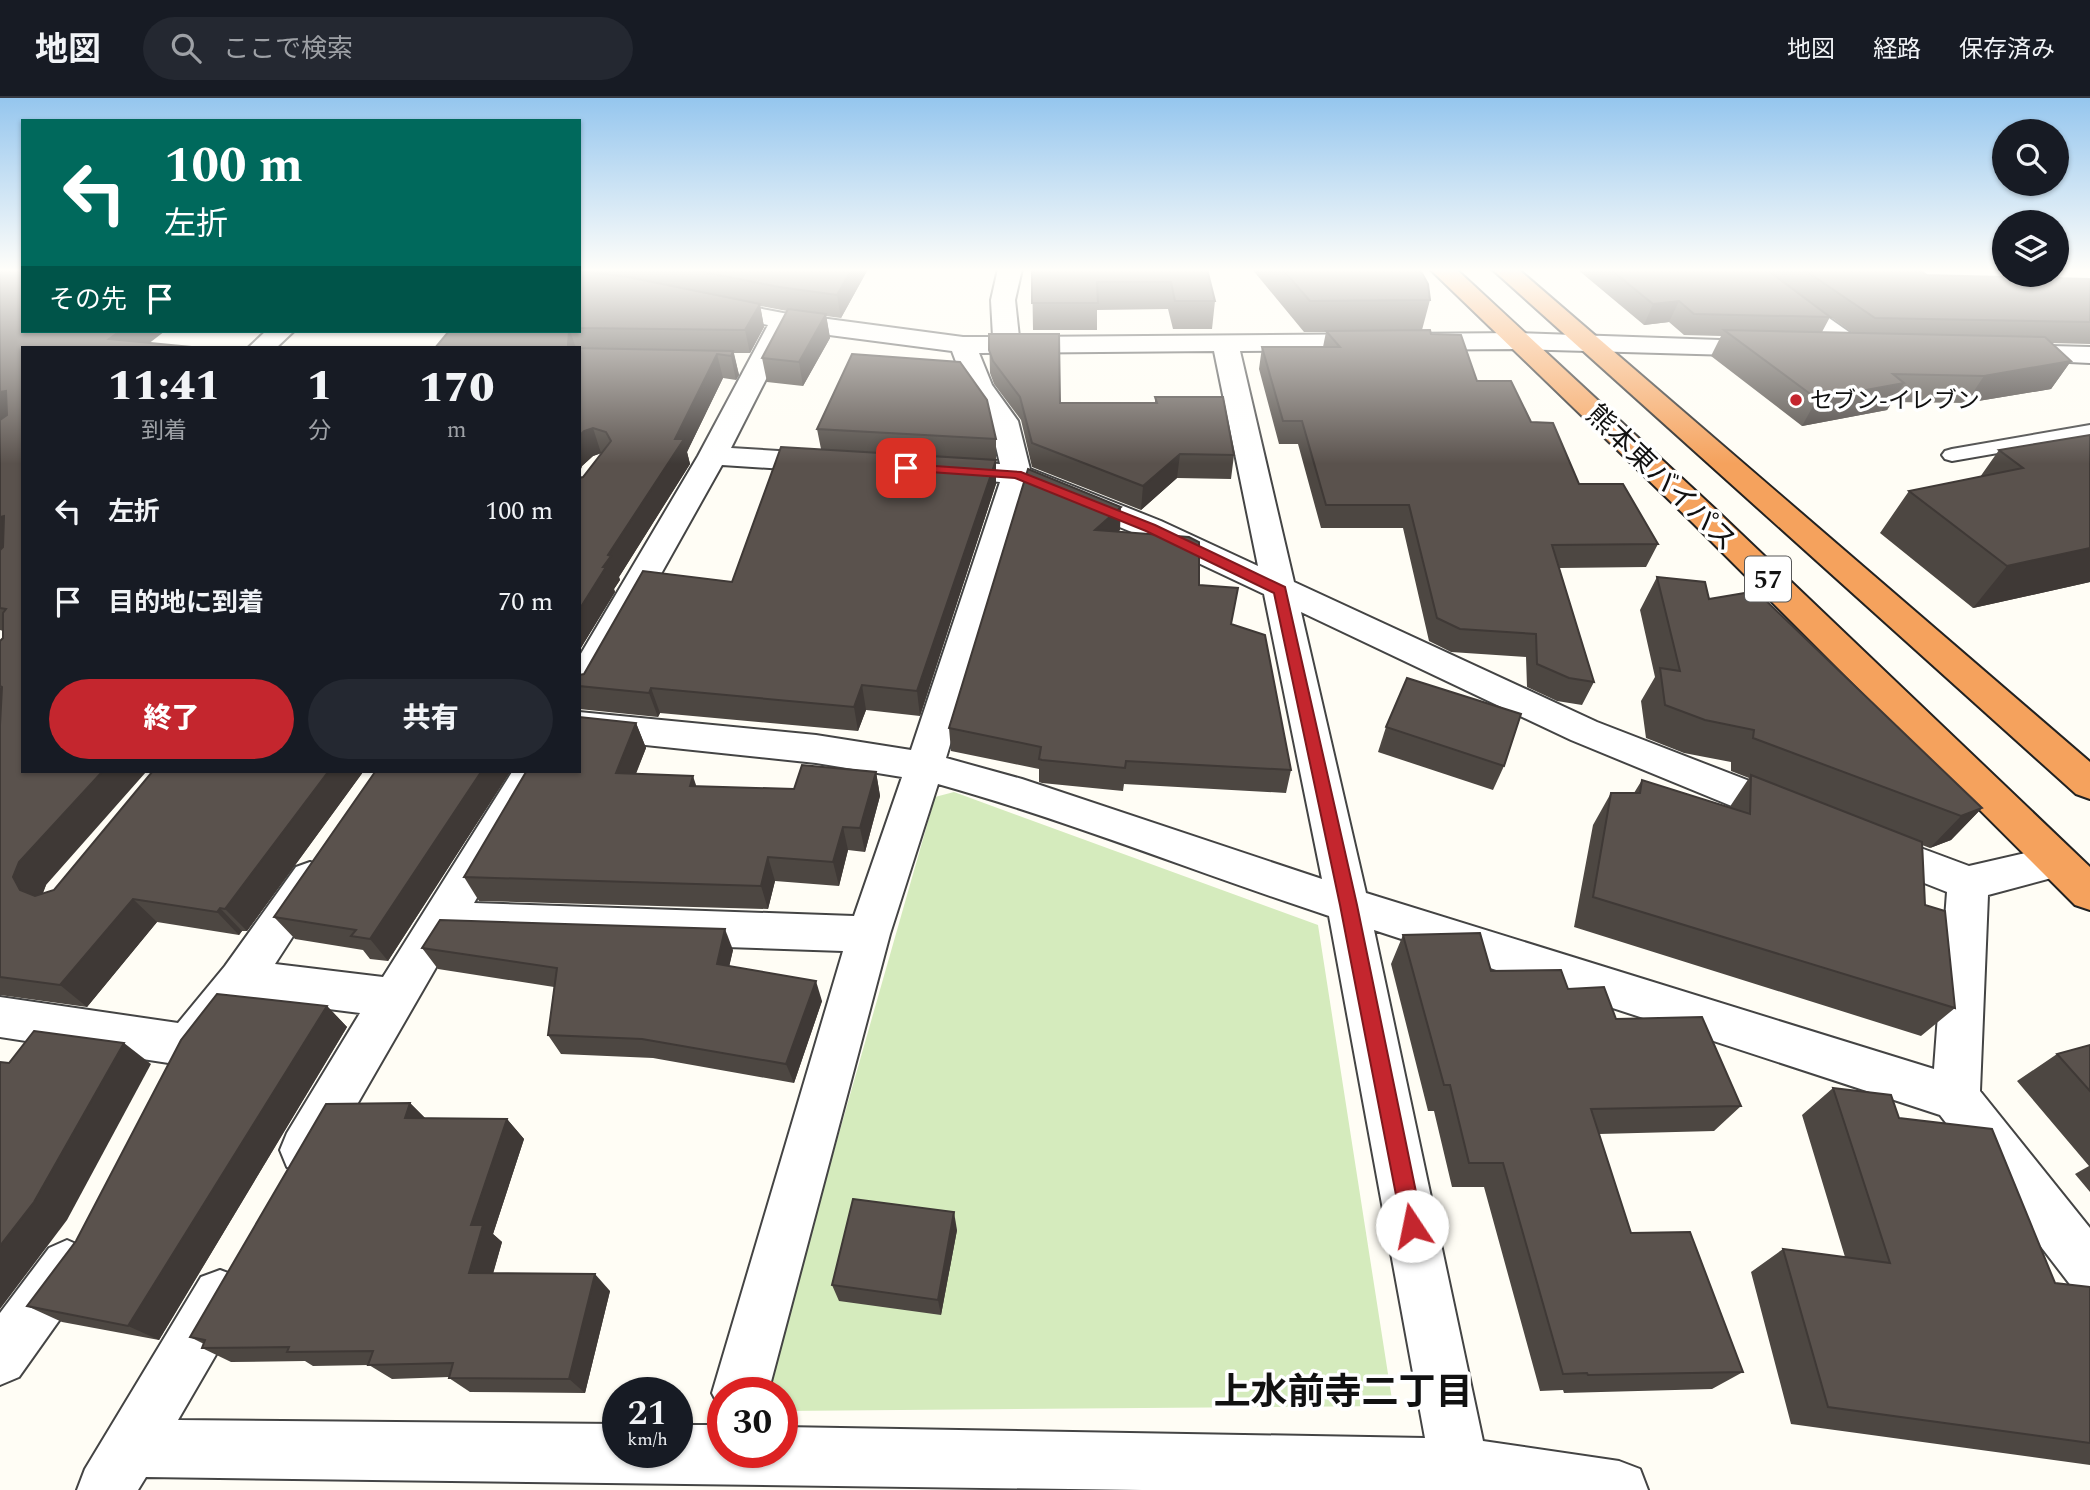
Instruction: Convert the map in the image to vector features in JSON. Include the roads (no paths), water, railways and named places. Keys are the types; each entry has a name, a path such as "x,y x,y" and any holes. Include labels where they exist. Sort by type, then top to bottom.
{"highway":[{"name":"熊本東バイパス","path":"1511,334 1704,516 2056,862 2090,892"},
{"name":"熊本東バイパス","path":"1578,334 2090,784"}],"street":[{"path":"263,346 278,334"},
{"path":"581,685 713,456 746,364 772,334"},
{"path":"880,334 963,345 1518,341 1790,348"},
{"path":"1006,334 1007,345"},
{"path":"1834,334 1857,350"},
{"path":"1226,344 1348,905 1462,1479"},
{"path":"744,1377 869,934 1017,474 1004,421 979,386 963,345"},
{"path":"1817,349 1885,351"},
{"path":"1980,352 2090,355"},
{"path":"713,456 865,465"},
{"path":"920,468 1017,474 1150,528 1584,731 1814,822"},
{"path":"581,725 816,749 925,766 1008,789 1233,868 1956,1098 2090,1269"},
{"path":"283,1187 392,998 443,920 529,773"},
{"path":"1852,838 1968,883 2056,862"},
{"path":"0,1017 178,1063 332,848"},
{"path":"1956,1098 1968,883"},
{"path":"443,920 869,934"},
{"path":"240,979 392,998"},
{"path":"0,1358 93,1227"},
{"path":"119,1469 241,1259"},
{"path":"119,1469 707,1453"},
{"path":"798,1456 1462,1479 1619,1490"}],"lane":[{"path":"1952,455 2090,431"}],"place":[{"name":"セブン-イレブン","path":"1796,400"}],"district":[{"name":"上水前寺二丁目","path":"1343,1391"}]}
